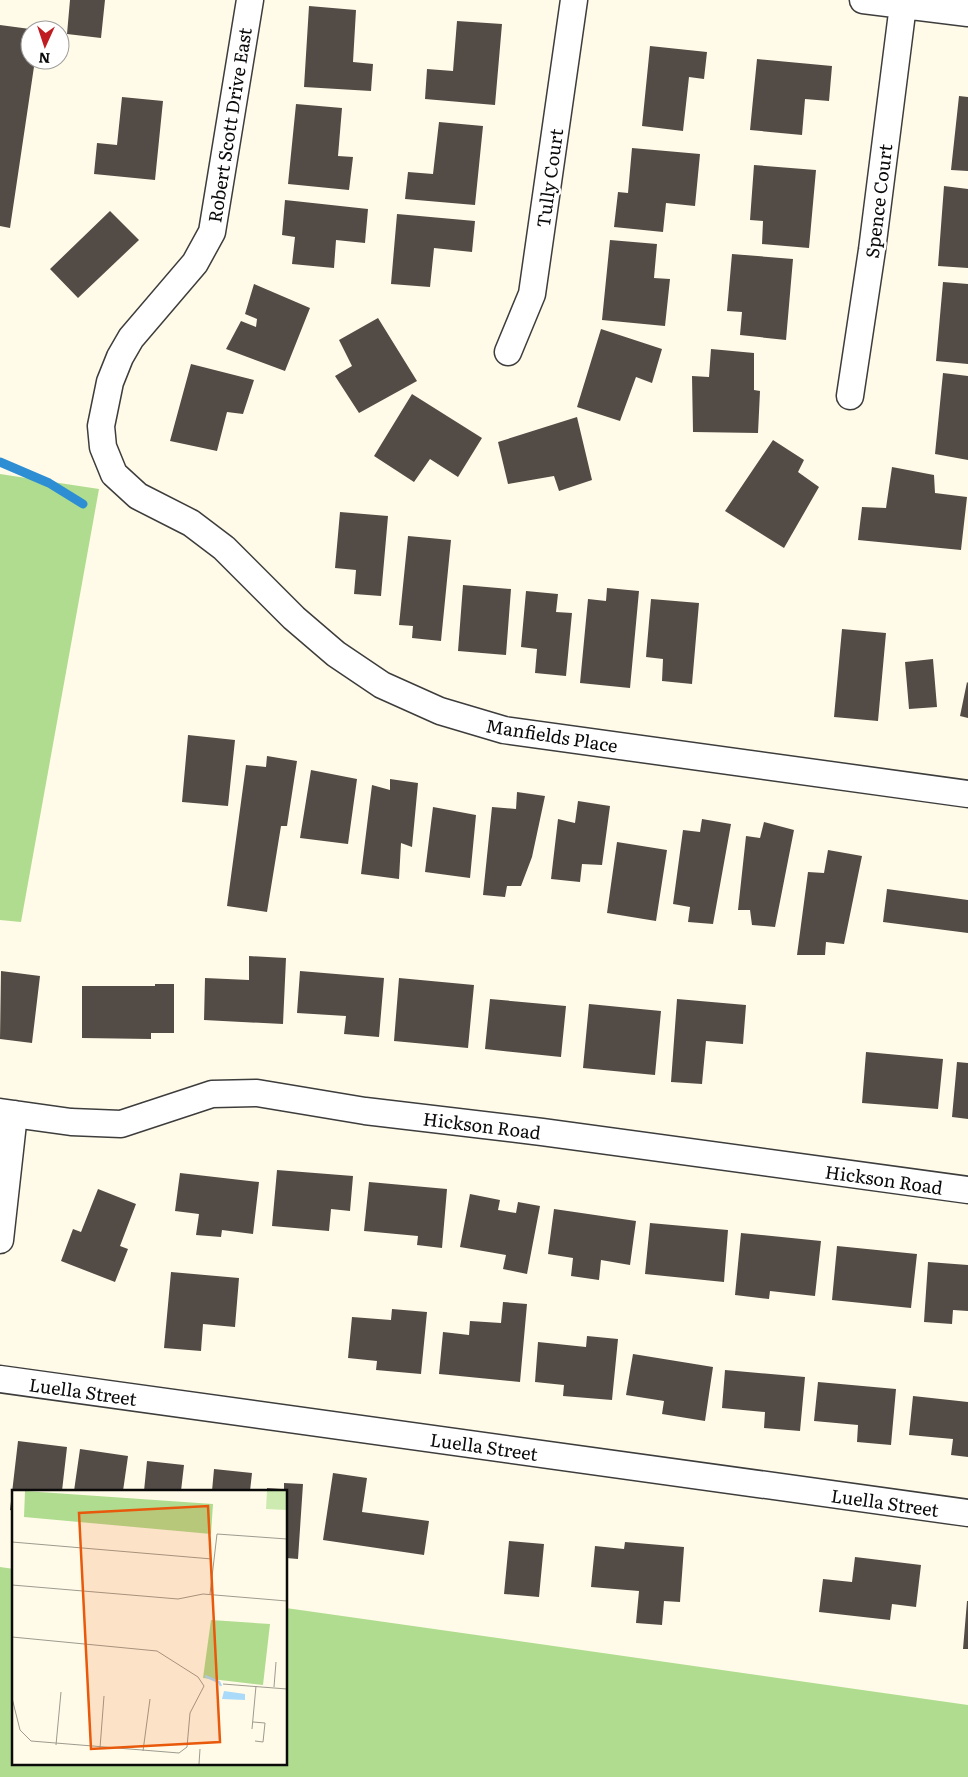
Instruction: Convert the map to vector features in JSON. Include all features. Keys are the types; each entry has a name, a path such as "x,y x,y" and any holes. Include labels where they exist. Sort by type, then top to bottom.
{"street":[{"name":"Robert Scott Drive East","path":"101,426 110,382 120,357 132,338 196,263 212,232 250,0"},
{"name":"Tully Court","path":"508,352 532,294 574,0"},
{"path":"863,0 968,14"},
{"name":"Spence Court","path":"850,396 872,250 903,5"},
{"name":"Manfields Place","path":"101,426 104,447 114,474 138,496 191,523 224,548 294,618 336,654 382,685 440,711 504,730 968,794"},
{"name":"Hickson Road","path":"7,1113 71,1122 121,1124 212,1094 257,1093 365,1110 968,1190"},
{"path":"0,1240 7,1113"},
{"name":"Luella Street","path":"0,1379 968,1513"}],"green space":[{"path":"0,474 99,489 21,922 0,920"},
{"path":"0,1567 12,1569 12,1764 288,1764 288,1608 968,1705 968,1777 0,1777"}],"building":[{"path":"70,0 105,0 101,38 70,34 70,20 68,20"},
{"path":"309,6 356,10 353,62 373,64 371,91 304,87"},
{"path":"457,21 502,24 495,105 425,99 427,69 453,71"},
{"path":"0,25 20,28 20,70 34,70 10,228 0,226"},
{"path":"650,46 707,52 704,79 689,77 683,131 642,126"},
{"path":"757,59 832,66 829,101 805,99 802,135 750,130"},
{"path":"959,96 968,97 968,171 951,170"},
{"path":"122,97 163,101 155,180 94,174 97,143 117,145"},
{"path":"296,104 342,108 338,156 353,157 349,190 288,184"},
{"path":"439,122 483,126 475,205 405,199 408,172 433,174"},
{"path":"632,148 700,154 695,206 666,203 663,232 614,227 618,192 628,193"},
{"path":"754,165 816,170 809,248 762,244 763,221 750,220"},
{"path":"944,186 968,189 968,268 938,266"},
{"path":"285,200 368,209 365,243 336,240 334,268 292,264 295,237 282,235"},
{"path":"110,211 139,240 78,298 50,269"},
{"path":"397,214 475,221 472,252 434,248 430,287 391,284"},
{"path":"610,240 657,244 654,278 670,279 665,326 602,320"},
{"path":"732,254 793,259 786,340 740,335 742,312 727,311"},
{"path":"943,282 968,284 968,364 936,361"},
{"path":"254,284 310,308 285,371 226,349 241,321 256,327 257,319 245,314"},
{"path":"378,318 417,381 359,413 335,376 352,366 339,340"},
{"path":"601,329 662,349 652,383 636,377 620,421 577,407"},
{"path":"711,349 754,353 754,390 760,391 758,433 693,432 692,376 709,377"},
{"path":"191,364 254,380 243,414 227,412 217,451 170,441"},
{"path":"943,373 968,376 968,460 935,454"},
{"path":"412,394 482,438 458,477 430,459 414,482 374,456"},
{"path":"577,417 592,480 559,491 554,476 508,484 498,442"},
{"path":"773,440 804,460 798,472 819,487 784,548 725,511"},
{"path":"892,467 934,475 935,493 967,497 961,550 858,540 862,507 886,508"},
{"path":"340,512 388,516 381,596 354,594 356,570 335,568"},
{"path":"408,536 451,540 441,641 412,638 413,626 399,625"},
{"path":"463,585 511,589 506,655 458,651"},
{"path":"607,588 639,591 630,688 580,683 588,599 606,601"},
{"path":"526,591 558,594 556,612 572,613 566,676 535,673 537,649 521,647"},
{"path":"651,599 699,603 692,684 662,681 663,659 646,657"},
{"path":"842,629 886,633 878,721 834,717"},
{"path":"933,659 937,707 909,709 905,662"},
{"path":"968,683 968,718 960,716"},
{"path":"188,735 235,740 228,806 182,802"},
{"path":"267,756 297,761 287,826 281,826 267,912 227,906 246,765 266,767"},
{"path":"311,770 357,779 348,844 300,838"},
{"path":"390,779 418,783 412,847 401,843 399,879 361,874 372,785 390,790"},
{"path":"517,792 545,796 532,857 521,886 507,886 505,897 483,895 492,807 516,809"},
{"path":"578,801 610,806 602,865 582,864 580,882 551,879 558,819 575,823"},
{"path":"433,807 476,815 470,878 425,872"},
{"path":"702,819 731,824 713,924 688,922 690,907 673,904 683,830 700,832"},
{"path":"764,822 794,830 775,927 752,925 750,910 738,910 746,836 760,838"},
{"path":"617,842 667,850 656,921 607,913"},
{"path":"828,850 862,856 844,944 826,942 825,955 797,955 808,872 824,873"},
{"path":"887,889 968,900 968,933 883,922"},
{"path":"249,956 286,958 283,1024 204,1020 205,978 249,980"},
{"path":"1,971 40,976 32,1043 0,1039"},
{"path":"300,971 384,978 379,1037 344,1034 346,1016 297,1013"},
{"path":"399,978 474,985 468,1048 394,1041"},
{"path":"155,984 174,984 174,1033 151,1033 151,1039 82,1038 82,986 155,986"},
{"path":"490,999 566,1006 561,1057 485,1049"},
{"path":"677,999 746,1005 743,1044 706,1041 702,1084 671,1082"},
{"path":"589,1004 661,1011 655,1075 583,1068"},
{"path":"866,1052 943,1059 938,1109 862,1103"},
{"path":"957,1062 968,1063 968,1119 952,1117"},
{"path":"277,1170 353,1176 350,1211 331,1209 329,1231 272,1226"},
{"path":"180,1173 259,1182 253,1234 222,1230 221,1237 196,1235 199,1214 175,1211"},
{"path":"369,1182 447,1189 442,1248 417,1245 418,1236 364,1231"},
{"path":"98,1189 136,1204 120,1246 128,1249 115,1282 61,1261 73,1229 81,1232"},
{"path":"470,1194 500,1200 498,1210 516,1213 518,1202 540,1206 527,1274 503,1269 506,1255 460,1247"},
{"path":"554,1209 636,1221 630,1265 601,1260 599,1280 571,1276 573,1258 548,1254"},
{"path":"650,1223 728,1230 724,1282 645,1274"},
{"path":"741,1233 821,1241 815,1296 770,1291 769,1299 735,1295"},
{"path":"837,1246 917,1254 911,1308 832,1300"},
{"path":"928,1262 968,1265 968,1311 953,1310 952,1324 924,1322"},
{"path":"171,1272 239,1278 235,1327 203,1324 201,1351 164,1348"},
{"path":"503,1302 527,1304 520,1382 439,1374 443,1332 469,1335 470,1321 501,1323"},
{"path":"392,1309 427,1312 421,1374 376,1370 377,1361 348,1358 352,1317 391,1320"},
{"path":"587,1336 618,1339 612,1400 563,1396 564,1385 535,1382 538,1342 586,1347"},
{"path":"633,1354 713,1367 705,1421 662,1414 664,1401 626,1395"},
{"path":"725,1370 805,1377 800,1431 764,1428 765,1412 722,1408"},
{"path":"818,1382 896,1389 891,1445 857,1442 858,1425 814,1421"},
{"path":"913,1396 968,1402 968,1457 951,1455 953,1439 909,1435"},
{"path":"18,1441 67,1447 62,1490 12,1490"},
{"path":"80,1449 128,1456 123,1490 74,1490"},
{"path":"147,1461 184,1465 181,1490 144,1490"},
{"path":"214,1469 252,1473 250,1490 212,1490"},
{"path":"333,1473 367,1478 362,1512 429,1521 424,1555 323,1540"},
{"path":"284,1483 303,1484 298,1559 288,1558 288,1490 284,1490"},
{"path":"267,1488 281,1489 281,1490 267,1490"},
{"path":"12,1493 12,1510 10,1510"},
{"path":"509,1541 544,1544 539,1597 504,1594"},
{"path":"625,1542 684,1547 680,1602 664,1601 662,1625 636,1623 639,1591 591,1587 595,1546 624,1549"},
{"path":"855,1557 921,1565 916,1607 892,1604 890,1620 819,1612 823,1579 852,1582"},
{"path":"967,1601 968,1649 963,1649"}],"waterway":[{"path":"0,462 49,483 83,504"}]}
